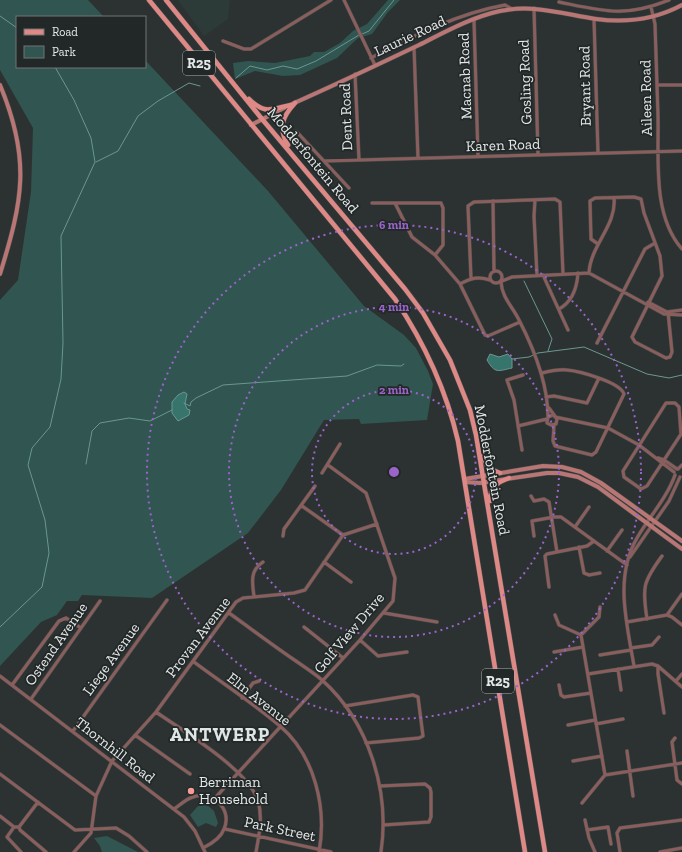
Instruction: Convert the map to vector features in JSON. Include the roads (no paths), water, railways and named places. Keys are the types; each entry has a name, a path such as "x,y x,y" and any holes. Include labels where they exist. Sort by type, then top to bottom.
{"main road":[{"name":"Modderfontein Road","path":"149,0 375,274 412,325 435,369 447,399 458,441 466,481 525,852"},
{"name":"Modderfontein Road","path":"166,0 262,119 397,278 423,313 450,360 470,410 476,435 545,852"},
{"name":"Laurie Road","path":"251,125 447,31 474,20 512,9 534,8 560,11 594,19 619,21 654,16 682,5"},
{"path":"0,85 15,127 21,174 17,217 0,274"},
{"path":"239,89 261,109 271,110 293,104"},
{"path":"293,104 284,117 282,126 284,139 293,155"},
{"path":"476,435 486,466 491,470 500,473"},
{"path":"466,481 483,476 543,466 562,467 581,472 601,483 682,541"},
{"path":"466,481 484,482 547,472 578,477 598,487 682,549"},
{"path":"496,549 490,491 496,483 509,478"}],"street":[{"path":"223,41 244,49 251,49 332,0"},
{"path":"344,0 375,65"},
{"path":"559,2 611,12 629,12 651,7 669,0"},
{"path":"371,58 410,38 444,24 505,4 512,9"},
{"name":"Aileen Road","path":"651,7 654,16 661,201 667,223 673,237 682,249"},
{"name":"Gosling Road","path":"534,8 538,155"},
{"name":"Bryant Road","path":"594,19 598,153"},
{"name":"Macnab Road","path":"474,20 478,156"},
{"path":"444,24 447,31"},
{"path":"414,47 418,158"},
{"name":"Dent Road","path":"355,74 359,160"},
{"path":"657,85 682,84"},
{"path":"296,131 349,188"},
{"name":"Karen Road","path":"324,161 682,151"},
{"path":"598,244 591,239 590,201 595,198 637,197 641,199 644,213 660,256 662,276 633,335 633,339 635,342 666,358 670,357 672,352 668,313"},
{"path":"589,273 590,259 614,212 614,198"},
{"path":"471,278 468,206 474,202 494,201 556,199 560,202 563,274"},
{"path":"535,200 534,216 537,275"},
{"path":"490,280 494,272 495,261 494,201"},
{"path":"372,203 441,203 443,208 443,245 435,255"},
{"path":"395,203 412,236 435,255 460,284 487,336 520,322"},
{"path":"597,343 645,249 655,243"},
{"path":"460,284 471,278 483,277 494,272 512,277"},
{"path":"559,309 566,305 575,291 578,273"},
{"path":"495,283 512,277 589,273 668,313 682,315"},
{"path":"501,290 503,275"},
{"path":"543,275 568,330"},
{"path":"483,277 495,283 501,290 520,322 542,373 548,407 547,418 553,434 555,446 589,456 596,452 624,394 621,389 599,378 566,370 542,373"},
{"path":"668,313 682,310"},
{"path":"522,450 514,400 507,380 523,375"},
{"path":"546,397 554,396 587,403 599,378"},
{"path":"675,403 679,408 682,430 645,488 641,489 624,477 623,471 639,446 665,405 675,403"},
{"path":"548,407 557,421"},
{"path":"538,423 554,416 566,420 608,428 658,458 681,476 656,523 629,558"},
{"path":"553,434 554,425 557,421 566,420"},
{"path":"518,426 538,423 554,425"},
{"path":"322,474 340,444"},
{"name":"Golf View Drive","path":"215,798 323,681 393,601 396,582 366,493 328,465"},
{"path":"634,666 623,595 627,565 634,544 676,471 682,466"},
{"path":"676,471 682,471"},
{"path":"677,486 682,484"},
{"path":"283,536 284,529 315,486"},
{"path":"531,496 534,501 548,500 558,552"},
{"path":"302,506 343,535 377,524"},
{"path":"575,527 590,507"},
{"path":"534,536 532,521 552,517 561,517 627,565"},
{"path":"607,550 622,530"},
{"name":"Provan Avenue","path":"92,830 96,796 112,761 156,712 239,600 254,596 294,593 305,590 343,535"},
{"path":"549,587 546,555 589,545 594,541"},
{"path":"579,547 584,573 589,575 600,573"},
{"path":"647,619 644,587 648,575 662,556"},
{"path":"254,596 253,573 256,567 263,562"},
{"path":"324,562 351,582"},
{"path":"667,616 682,594"},
{"name":"Liege Avenue","path":"73,731 167,600"},
{"name":"Ostend Avenue","path":"31,699 100,601"},
{"path":"581,635 599,617 600,607"},
{"path":"229,613 323,681 345,706 366,743 380,786 383,825 381,852"},
{"path":"384,613 437,622"},
{"path":"555,615 559,625 581,635"},
{"path":"627,622 667,616 672,617 682,625"},
{"path":"12,685 58,621 66,618 81,628"},
{"path":"304,628 343,658"},
{"path":"581,635 605,775"},
{"path":"600,655 652,645 659,637"},
{"path":"360,640 378,656 407,652"},
{"path":"554,652 583,647"},
{"name":"Elm Avenue","path":"194,662 281,726 301,750 315,781 322,821 319,851"},
{"path":"588,674 652,664 658,666 682,686"},
{"path":"658,666 664,713"},
{"path":"618,669 622,690"},
{"path":"676,681 682,674"},
{"name":"Thornhill Road","path":"0,676 174,809 190,824 205,852"},
{"path":"242,698 253,683 259,681"},
{"path":"559,685 561,696 564,697 591,693"},
{"path":"345,706 413,695 418,697 423,736 419,738 366,743"},
{"path":"156,712 239,772 255,792 258,801 260,821 256,852"},
{"path":"568,725 624,719"},
{"path":"0,724 96,796"},
{"path":"134,735 190,774"},
{"path":"675,738 672,742 673,764 676,780 682,784"},
{"path":"627,751 633,796"},
{"path":"573,761 602,756"},
{"path":"582,802 605,775 682,763"},
{"path":"0,774 75,830 112,828 119,830 146,852"},
{"path":"380,786 425,784 430,788 431,792 429,822 383,825"},
{"path":"174,809 187,800 198,796 215,798 223,809 225,815 225,829 215,841 203,848"},
{"path":"19,827 38,802"},
{"path":"0,816 14,827 19,827"},
{"path":"585,820 595,852"},
{"path":"620,852 617,833 620,828 682,820"},
{"path":"14,827 7,839 21,852"},
{"path":"19,827 20,830 46,852"},
{"path":"587,830 608,827 611,844"},
{"name":"Park Street","path":"225,829 319,851 331,852"},
{"path":"74,852 88,838 92,830"},
{"path":"660,852 682,848"}],"waterway":[{"path":"362,34 369,31 394,0"},
{"path":"0,16 16,27"},
{"path":"236,78 250,66 267,70 283,66 297,69 316,61 359,35"},
{"path":"0,627 42,587 49,553 45,520 28,465 32,448 50,427 61,379 63,343 61,236 95,162 91,138 74,100 56,68"},
{"path":"96,162 118,151 138,116 158,101 189,83 200,86"},
{"path":"524,281 552,339 548,351"},
{"path":"512,359 529,357 538,353 584,347 647,374 669,378 682,375"},
{"path":"184,403 190,406 191,402 196,398 223,385 347,376 377,365 401,366 404,364"},
{"path":"86,464 92,431 100,423 129,418 150,421 172,410"}],"place":[{"name":"Berriman Household","path":"191,791"}],"district":[{"name":"ANTWERP","path":"220,734"}]}
